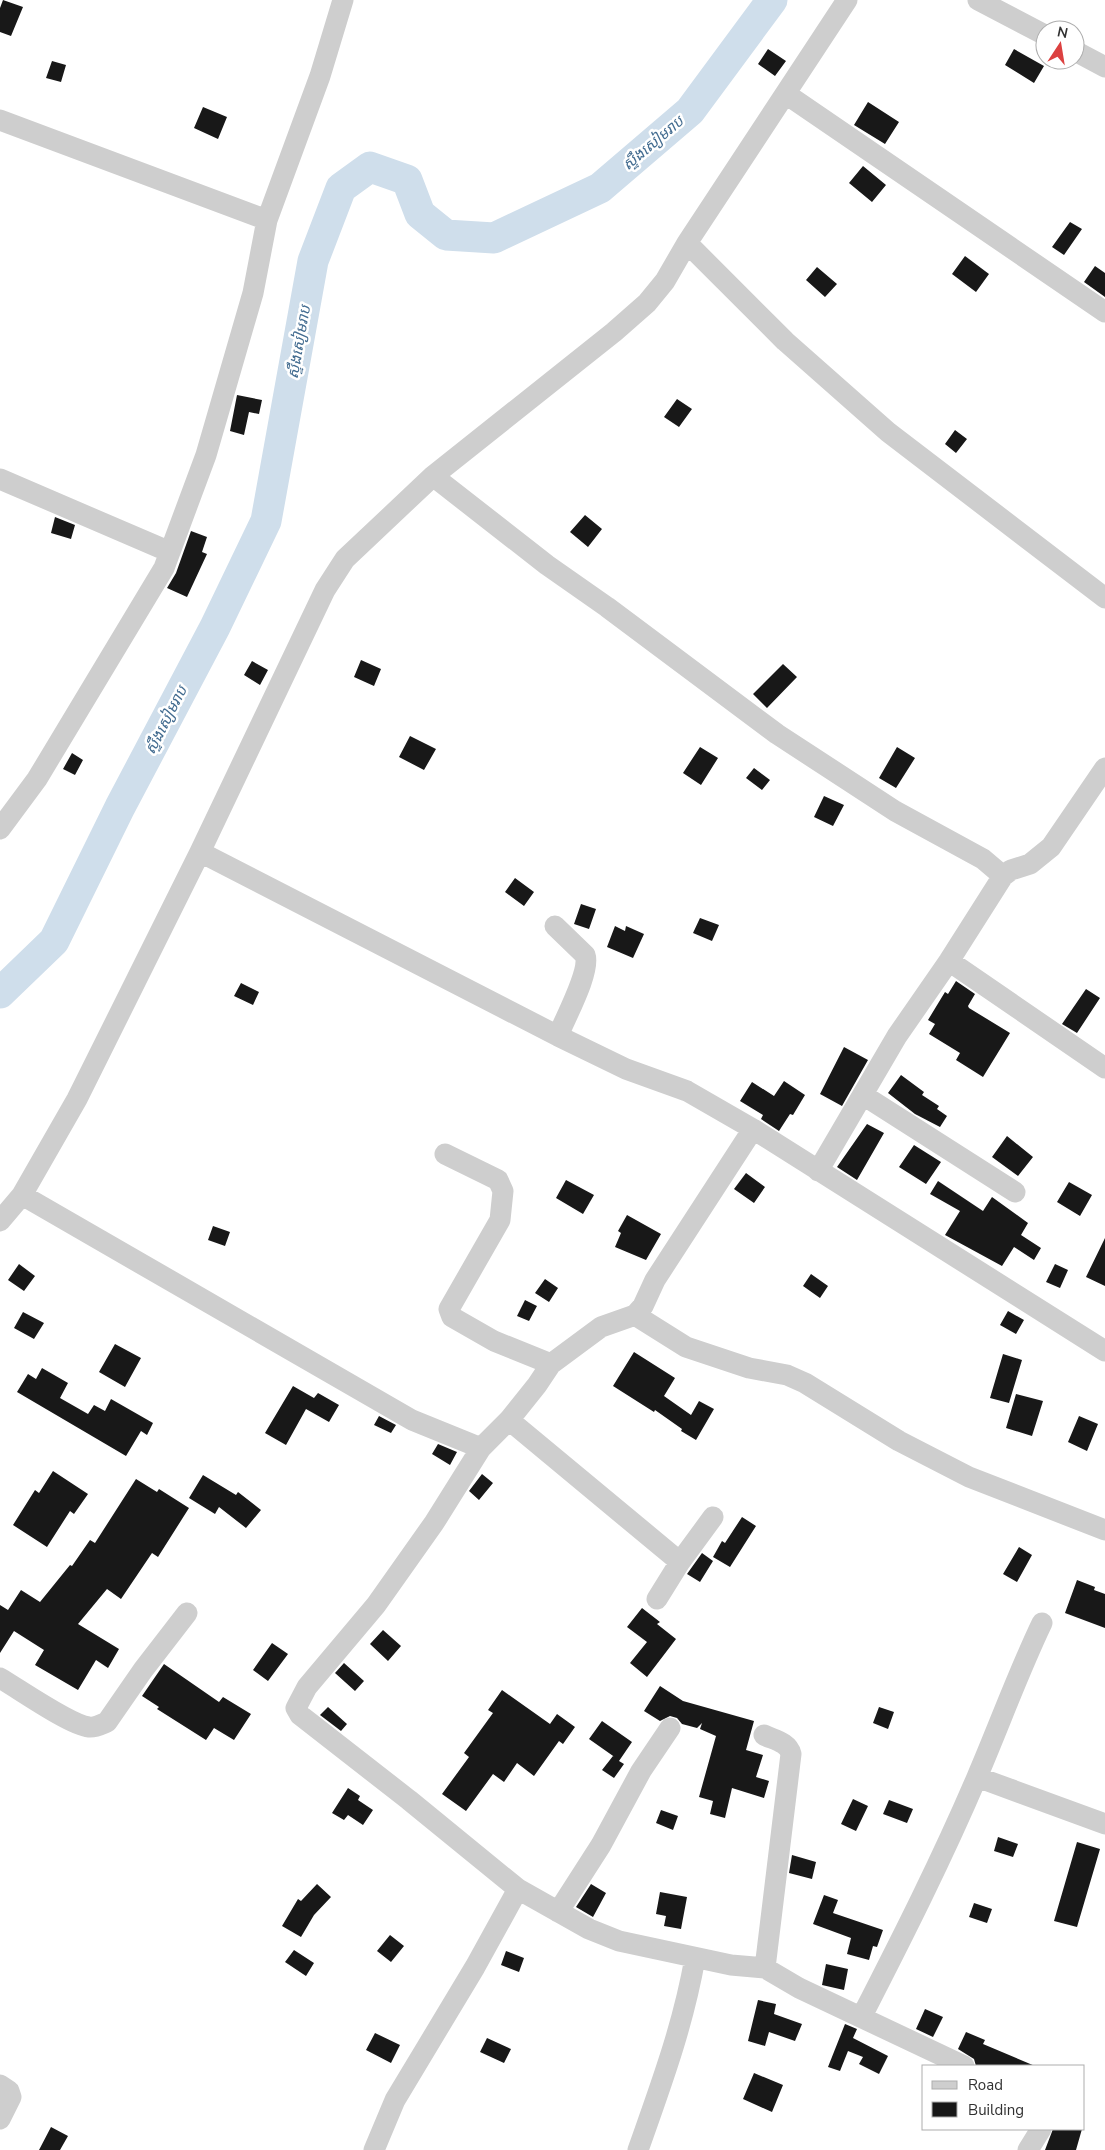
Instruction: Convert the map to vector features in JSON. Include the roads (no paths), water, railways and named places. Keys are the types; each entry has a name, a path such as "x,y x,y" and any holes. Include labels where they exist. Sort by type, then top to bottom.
{"street":[{"path":"0,828 37,779 164,568 206,455 253,293 267,220 320,76 343,0"},
{"path":"0,1221 22,1195 77,1099 200,852 325,590 345,559 433,476 647,303 665,281 687,243 847,0"},
{"path":"978,0 1035,30"},
{"path":"1085,56 1105,66"},
{"path":"786,94 1105,312"},
{"path":"0,120 267,220"},
{"path":"687,243 785,341 888,432 1105,598"},
{"path":"433,476 547,564 622,617 777,734 895,811 983,859 1003,876"},
{"path":"0,479 170,552"},
{"path":"818,1171 897,1036 949,961 1003,876 1011,870 1030,864 1051,847 1105,768"},
{"path":"200,852 558,1036 626,1069 688,1091 753,1129 1105,1351"},
{"path":"555,926 585,955 587,960 583,977 558,1036"},
{"path":"949,961 1105,1068"},
{"path":"863,1095 1015,1192"},
{"path":"753,1129 655,1280 643,1306 635,1315 601,1327 551,1364 509,1420 481,1448 434,1523 376,1605 307,1687 296,1708 300,1715 409,1800 518,1889 589,1929 619,1941 695,1958 731,1965 765,1968 799,1988 862,2016 962,2065"},
{"path":"445,1154 498,1180 503,1191 500,1220 449,1309 452,1317 494,1341 551,1364"},
{"path":"22,1195 412,1420 481,1448"},
{"path":"635,1315 686,1347 749,1368 787,1375 805,1383 899,1441 969,1477 1105,1530"},
{"path":"509,1420 680,1562"},
{"path":"657,1599 680,1562 713,1517"},
{"path":"0,1678 69,1719 88,1727 99,1726 107,1722 143,1670 187,1613"},
{"path":"862,2016 924,1895 978,1777 1042,1623"},
{"path":"558,1912 601,1845 641,1771 670,1728"},
{"path":"764,1735 786,1745 790,1749 791,1754 765,1968"},
{"path":"978,1777 1105,1824"},
{"path":"374,2150 395,2100 470,1975 518,1889"},
{"path":"638,2150 676,2043 688,1997 695,1958"},
{"path":"0,2085 9,2091 11,2097 0,2118"},
{"path":"1028,2150 1040,2130"}],"waterway":[{"name":"ស្ទឹងសៀមរាប","path":"0,993 54,941 120,807 215,627 266,521 313,261 341,188 370,167 407,180 420,214 446,235 494,238 600,188 690,111 772,0"}]}
